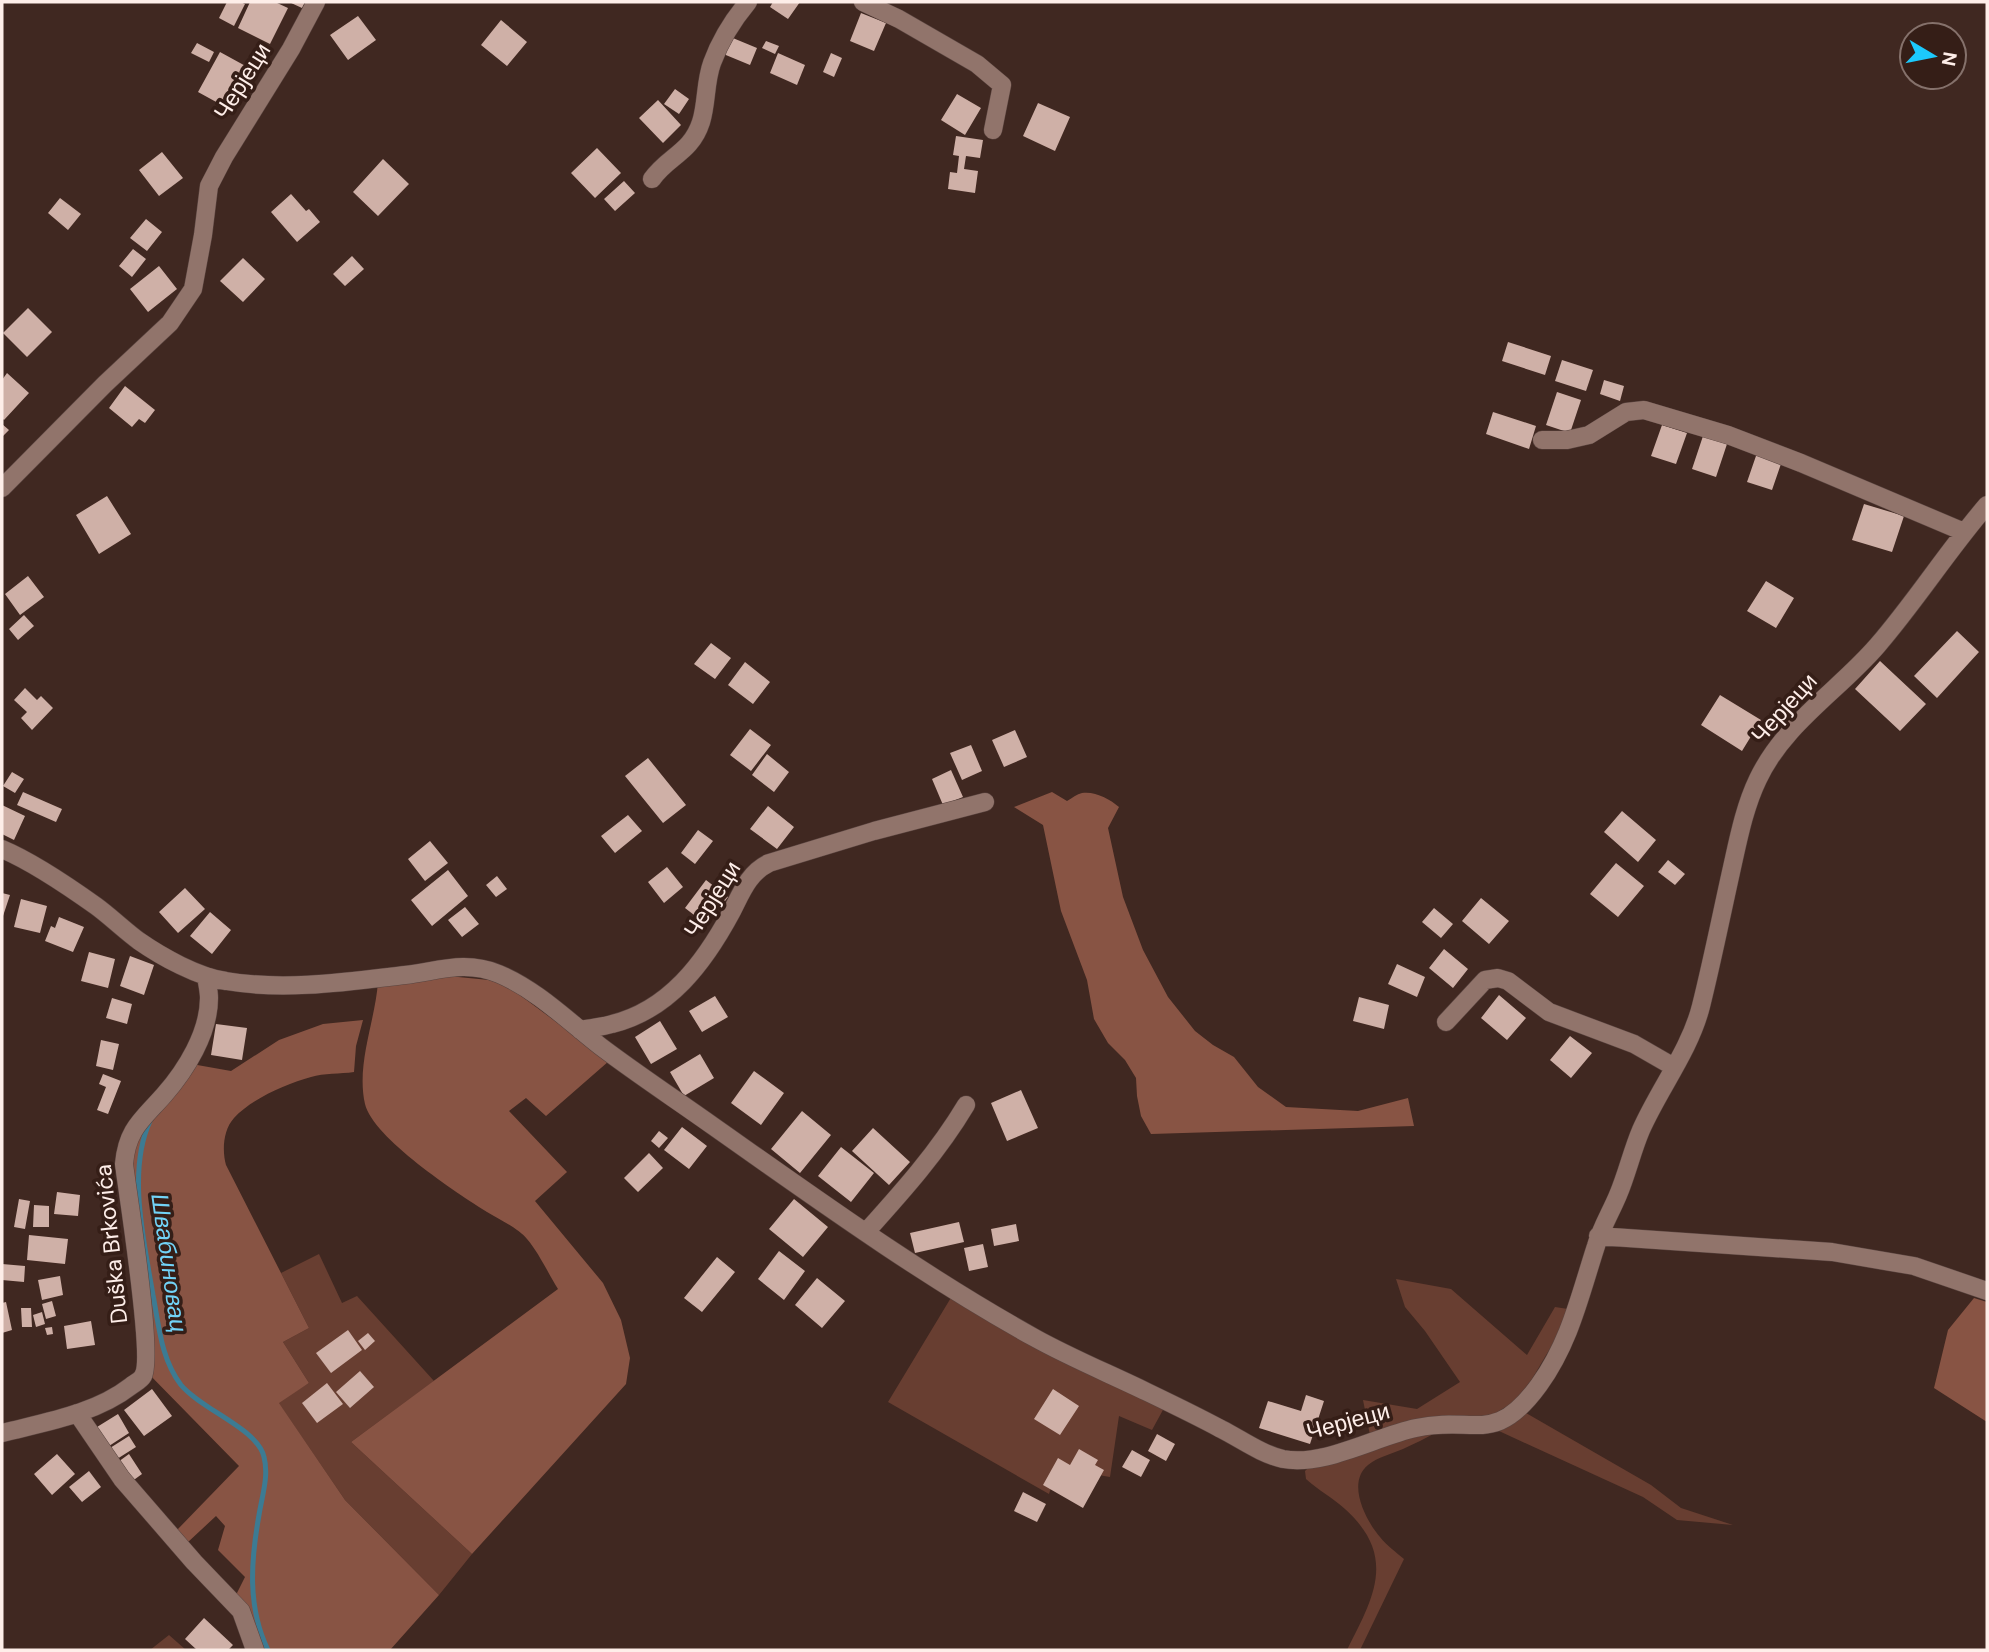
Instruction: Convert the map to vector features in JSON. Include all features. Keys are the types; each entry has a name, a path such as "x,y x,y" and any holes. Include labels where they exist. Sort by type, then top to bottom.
{"street":[{"name":"Черјеци","path":"2,488 170,323 193,289 209,186 316,2"},
{"path":"652,180 659,170 690,145 701,122 712,64 734,18 748,2"},
{"path":"863,2 899,19 977,64 1002,85 993,130"},
{"path":"1542,440 1567,440 1589,435 1626,412 1644,410 1728,435 1964,532"},
{"name":"Черјеци","path":"2,849 15,854 80,895 158,953 222,981 306,985 475,966 502,975 525,988 599,1045 758,1158 946,1286 1040,1341 1211,1423 1262,1451 1294,1460 1321,1457 1415,1428 1432,1425 1487,1425 1513,1414 1543,1379 1577,1310 1598,1236 1619,1195 1641,1130 1698,1017 1743,822 1759,777 1770,757 1791,730 1883,639 1987,505"},
{"name":"Черјеци","path":"580,1030 612,1024 636,1015 656,1005 674,991 717,939 749,879 758,868 874,831 985,802"},
{"name":"Duška Brkovića","path":"2,1433 78,1413 116,1398 143,1376 147,1362 145,1325 124,1164 125,1147 133,1129 188,1065 202,1034 209,999 206,976"},
{"path":"1446,1022 1485,980 1497,978 1508,981 1549,1012 1634,1044 1674,1067"},
{"path":"866,1232 918,1174 966,1105"},
{"path":"1598,1236 1832,1252 1914,1266 1987,1292"},
{"path":"78,1413 122,1479 241,1611 254,1650"}],"shaded area":[{"path":"1052,792 1067,801 1080,794 1097,794 1119,807 1108,828 1123,897 1143,950 1168,997 1195,1031 1234,1057 1258,1087 1286,1107 1358,1111 1408,1098 1414,1126 1151,1134 1141,1116 1136,1078 1125,1060 1108,1043 1094,1019 1087,980 1061,911 1043,825 1014,807"},
{"path":"448,976 489,980 509,987 609,1061 546,1116 526,1098 509,1111 567,1172 535,1201 603,1283 621,1320 630,1358 626,1384 472,1554 351,1442 558,1289 536,1250 523,1235 418,1164 383,1133 371,1118 365,1104 364,1058 378,982"},
{"path":"363,1020 356,1046 354,1072 301,1080 270,1093 241,1111 228,1128 224,1141 225,1159 309,1328 283,1342 309,1383 279,1403 345,1500 439,1595 390,1650 250,1650 234,1599 245,1577 218,1550 225,1526 216,1516 187,1543 177,1530 239,1466 142,1367 120,1148 186,1063 231,1071 279,1040 323,1024"},
{"path":"319,1254 342,1303 357,1296 434,1381 351,1442 472,1554 439,1595 345,1500 278,1402 309,1383 283,1342 309,1328 281,1273"},
{"path":"1396,1279 1451,1289 1527,1355 1555,1307 1568,1309 1555,1340 1532,1379 1514,1402 1494,1414 1370,1435 1363,1400 1417,1409 1460,1382 1405,1307"},
{"path":"952,1296 1164,1408 1152,1430 1119,1416 1110,1477 1057,1468 1049,1494 888,1402"},
{"path":"1974,1298 1987,1302 1987,1422 1934,1388 1948,1330"},
{"path":"1526,1413 1651,1485 1681,1508 1733,1525 1677,1520 1643,1497 1499,1431"},
{"path":"1437,1432 1376,1460 1362,1473 1358,1491 1364,1512 1383,1540 1404,1559 1360,1650 1347,1650 1372,1595 1376,1561 1371,1544 1361,1527 1345,1509 1306,1479 1305,1471 1383,1443"},
{"path":"169,1635 186,1650 150,1650"}],"building":[{"path":"227,2 245,4 234,26 219,18"},
{"path":"250,2 275,2 288,8 270,44 238,28"},
{"path":"289,2 305,2 302,8"},
{"path":"773,2 800,2 788,19 770,7"},
{"path":"861,13 886,23 874,51 850,41"},
{"path":"358,16 376,40 348,60 330,35"},
{"path":"501,20 527,42 507,66 481,45"},
{"path":"728,36 757,48 750,65 721,53"},
{"path":"766,41 779,46 775,54 762,48"},
{"path":"197,43 214,52 209,62 191,53"},
{"path":"220,52 251,69 229,109 198,92"},
{"path":"778,53 805,65 797,85 770,73"},
{"path":"831,53 842,58 834,77 823,72"},
{"path":"675,89 689,99 679,114 664,104"},
{"path":"957,94 981,108 965,135 941,120"},
{"path":"658,100 681,125 663,143 639,118"},
{"path":"1038,103 1070,117 1055,151 1023,136"},
{"path":"956,136 983,140 980,158 966,156 964,169 978,171 975,193 948,189 950,172 957,173 959,156 953,155"},
{"path":"597,148 621,173 595,198 571,173"},
{"path":"162,152 183,178 159,196 139,170"},
{"path":"383,159 409,184 378,216 353,192"},
{"path":"624,181 635,193 615,211 604,199"},
{"path":"291,194 320,222 297,242 271,212"},
{"path":"60,198 81,214 68,230 48,213"},
{"path":"146,219 162,232 147,251 130,238"},
{"path":"133,249 146,259 132,277 119,266"},
{"path":"352,256 364,269 345,286 333,274"},
{"path":"243,258 265,279 243,302 220,281"},
{"path":"159,266 177,289 148,312 130,289"},
{"path":"28,308 52,332 27,357 3,333"},
{"path":"1508,342 1551,356 1545,375 1502,361"},
{"path":"1562,360 1593,370 1586,391 1555,381"},
{"path":"7,373 29,393 4,420 2,380"},
{"path":"1604,380 1624,386 1620,401 1600,394"},
{"path":"125,386 155,410 145,423 139,419 132,427 109,408"},
{"path":"1557,392 1581,400 1570,433 1546,425"},
{"path":"1493,412 1536,426 1529,449 1486,434"},
{"path":"2,424 9,430 2,437"},
{"path":"1662,425 1687,433 1676,464 1651,456"},
{"path":"1703,436 1727,444 1716,477 1692,469"},
{"path":"1757,453 1782,461 1772,490 1747,482"},
{"path":"107,496 131,534 99,554 76,515"},
{"path":"1864,504 1904,516 1892,552 1852,540"},
{"path":"28,576 44,597 20,615 5,594"},
{"path":"1766,581 1794,598 1776,628 1747,611"},
{"path":"24,615 34,626 18,640 9,629"},
{"path":"1957,631 1979,652 1937,698 1914,676"},
{"path":"711,643 731,658 715,679 694,664"},
{"path":"1880,661 1926,704 1900,731 1855,689"},
{"path":"745,662 770,682 753,704 728,685"},
{"path":"25,688 37,700 41,696 53,708 32,730 21,718 27,712 14,700"},
{"path":"1720,695 1761,720 1742,751 1701,725"},
{"path":"750,729 771,745 751,771 730,755"},
{"path":"1015,730 1027,757 1004,767 992,740"},
{"path":"971,745 982,771 962,780 950,753"},
{"path":"767,754 789,772 774,792 752,775"},
{"path":"648,758 686,805 663,823 625,776"},
{"path":"951,770 963,797 943,805 932,779"},
{"path":"12,772 24,779 15,793 3,786"},
{"path":"23,792 62,809 56,822 17,805"},
{"path":"2,805 25,816 14,840 2,834"},
{"path":"768,806 794,827 777,849 750,829"},
{"path":"1622,811 1656,840 1638,862 1604,832"},
{"path":"628,815 642,831 615,853 601,836"},
{"path":"698,830 713,841 695,864 681,853"},
{"path":"430,841 448,863 425,881 408,859"},
{"path":"1668,860 1685,874 1675,885 1658,872"},
{"path":"1616,863 1644,886 1618,917 1590,894"},
{"path":"667,867 683,887 664,903 648,882"},
{"path":"448,870 468,896 432,926 411,900"},
{"path":"497,876 507,889 496,897 486,885"},
{"path":"706,880 728,897 707,925 685,908"},
{"path":"185,888 205,909 178,933 159,912"},
{"path":"2,893 10,895 2,919"},
{"path":"1481,898 1509,921 1489,944 1462,921"},
{"path":"21,899 47,906 40,933 14,927"},
{"path":"465,907 479,924 462,937 448,920"},
{"path":"1434,908 1453,924 1441,938 1422,922"},
{"path":"210,912 231,930 212,954 190,936"},
{"path":"59,917 84,927 73,952 45,941 51,926 55,928"},
{"path":"1444,949 1468,969 1453,988 1429,968"},
{"path":"89,952 115,959 108,988 81,981"},
{"path":"130,956 154,965 144,995 120,986"},
{"path":"1397,964 1425,977 1417,997 1388,984"},
{"path":"1499,995 1526,1018 1507,1040 1481,1018"},
{"path":"715,996 728,1017 702,1032 689,1011"},
{"path":"1359,997 1389,1005 1384,1029 1353,1021"},
{"path":"112,998 132,1004 127,1024 106,1018"},
{"path":"660,1021 677,1049 651,1064 635,1037"},
{"path":"216,1024 247,1028 242,1060 211,1055"},
{"path":"1570,1036 1592,1053 1571,1078 1550,1060"},
{"path":"101,1040 119,1044 113,1070 96,1066"},
{"path":"700,1054 714,1078 684,1096 670,1072"},
{"path":"754,1071 784,1093 761,1125 731,1103"},
{"path":"103,1074 121,1081 108,1114 97,1110 106,1087 99,1084"},
{"path":"1021,1090 1038,1128 1007,1141 991,1103"},
{"path":"802,1111 831,1135 800,1173 771,1149"},
{"path":"682,1127 707,1146 689,1169 664,1150"},
{"path":"873,1128 910,1162 889,1185 852,1151"},
{"path":"659,1131 668,1138 659,1148 651,1141"},
{"path":"841,1147 874,1173 851,1202 818,1176"},
{"path":"649,1153 663,1168 638,1192 624,1178"},
{"path":"57,1192 80,1195 78,1216 54,1214"},
{"path":"19,1199 30,1201 25,1229 14,1227"},
{"path":"794,1199 828,1227 803,1257 769,1229"},
{"path":"34,1205 49,1206 49,1227 33,1227"},
{"path":"959,1222 964,1242 915,1253 910,1233"},
{"path":"1016,1224 1019,1241 994,1246 991,1229"},
{"path":"29,1235 68,1239 65,1264 27,1260"},
{"path":"983,1244 988,1267 969,1271 964,1248"},
{"path":"779,1251 805,1271 784,1300 758,1279"},
{"path":"717,1257 735,1272 702,1312 684,1298"},
{"path":"2,1264 25,1266 24,1282 2,1280"},
{"path":"60,1276 63,1295 42,1300 38,1280"},
{"path":"817,1278 845,1301 822,1328 795,1305"},
{"path":"52,1301 56,1316 46,1319 42,1304"},
{"path":"6,1302 12,1330 2,1333 2,1303"},
{"path":"21,1308 31,1308 32,1327 22,1327"},
{"path":"42,1312 45,1324 36,1327 33,1315"},
{"path":"91,1321 95,1345 67,1349 64,1326"},
{"path":"52,1327 53,1334 47,1335 45,1328"},
{"path":"348,1330 362,1350 331,1373 316,1353"},
{"path":"368,1333 375,1341 365,1350 358,1341"},
{"path":"360,1371 374,1387 350,1408 336,1392"},
{"path":"327,1383 343,1404 317,1423 302,1403"},
{"path":"152,1389 172,1416 144,1436 124,1410"},
{"path":"1053,1389 1079,1406 1060,1435 1034,1419"},
{"path":"1306,1395 1324,1401 1310,1444 1259,1428 1268,1401 1301,1411"},
{"path":"118,1414 129,1433 109,1446 97,1427"},
{"path":"1157,1434 1175,1444 1166,1461 1148,1451"},
{"path":"129,1436 136,1447 117,1459 110,1448"},
{"path":"1079,1449 1098,1460 1095,1465 1104,1470 1083,1508 1043,1485 1058,1458 1070,1465"},
{"path":"1132,1450 1150,1460 1141,1477 1122,1467"},
{"path":"57,1454 75,1474 52,1495 34,1474"},
{"path":"129,1454 142,1474 131,1482 118,1462"},
{"path":"89,1471 101,1487 82,1502 69,1487"},
{"path":"1023,1492 1046,1504 1037,1522 1014,1511"},
{"path":"204,1618 233,1645 228,1650 197,1650 185,1639"}],"waterway":[{"name":"Швабиновац","path":"150,1121 143,1141 138,1184 146,1252 165,1353 181,1385 251,1437 264,1457 265,1479 254,1549 253,1583 257,1617 268,1650"}]}
